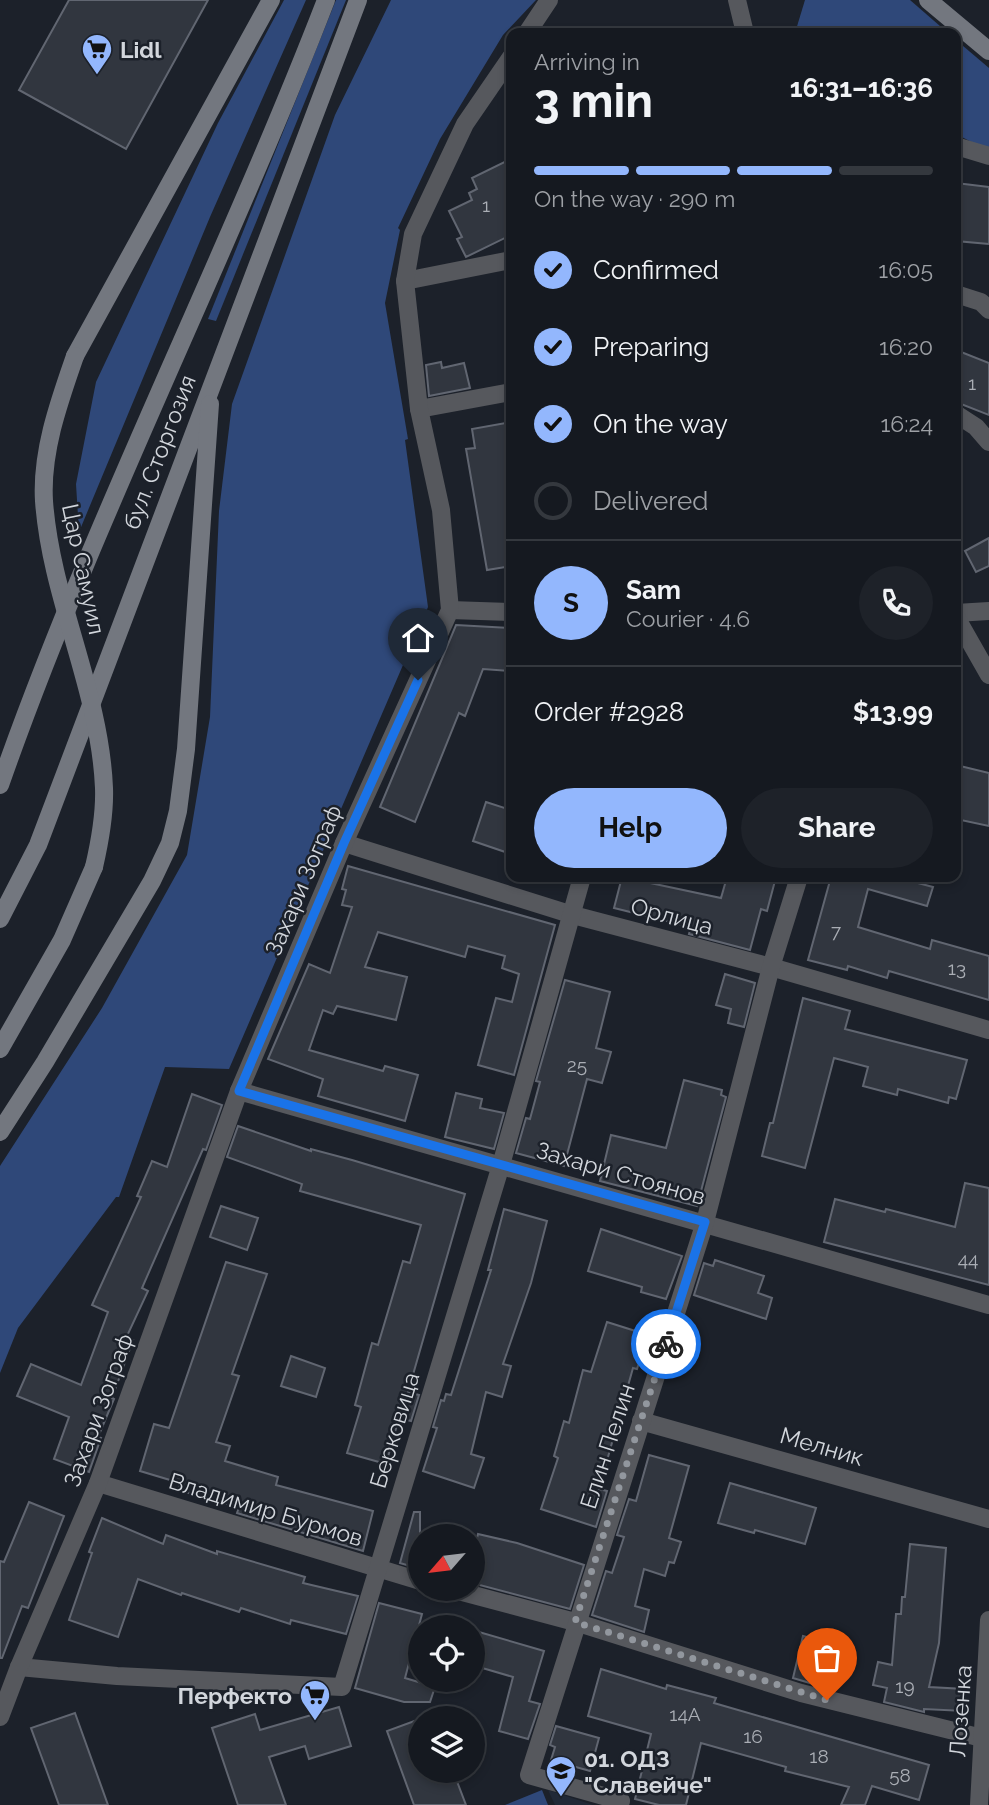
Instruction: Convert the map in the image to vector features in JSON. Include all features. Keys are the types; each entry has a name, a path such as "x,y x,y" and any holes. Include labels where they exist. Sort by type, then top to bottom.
{"street":[{"name":"Цар Самуил","path":"0,1049 62,940 94,867 103,815 104,788 95,724 60,585 44,500 45,469 59,403 75,356 271,0"},
{"name":"бул. Сторгозия","path":"0,785 34,688 182,340 285,107 326,0"},
{"name":"бул. Сторгозия","path":"0,919 38,845 358,0"},
{"path":"530,28 549,0"},
{"path":"737,0 744,28"},
{"path":"928,0 989,51"},
{"name":"Захари Зограф","path":"0,1717 98,1483 239,1091 344,843 450,610 441,510 419,409 405,281 413,234 465,124 506,64"},
{"path":"961,148 989,156"},
{"path":"405,281 506,261"},
{"path":"961,296 981,302 989,310"},
{"path":"0,1132 152,881 170,843 178,811 186,749 211,383"},
{"path":"419,409 506,393"},
{"path":"961,417 976,427 989,442"},
{"path":"450,610 506,612"},
{"path":"961,614 989,611"},
{"path":"961,624 989,675"},
{"name":"Орлица","path":"344,843 573,915 771,967 989,1030"},
{"name":"Берковица","path":"19,1667 117,1676 342,1687 501,1165 581,882"},
{"name":"Елин Пелин","path":"621,1801 528,1775 705,1222 771,967 797,882"},
{"name":"Захари Стоянов","path":"239,1091 989,1305"},
{"name":"Мелник","path":"641,1421 989,1519"},
{"name":"Владимир Бурмов","path":"98,1483 408,1578"},
{"path":"485,1598 575,1622 801,1693 982,1738"},
{"name":"Лозенка","path":"979,1805 989,1620"}],"shaded area":[{"path":"284,0 306,0 210,217 79,532 76,484 96,382 218,123"},
{"path":"336,0 346,0 216,321 208,319"},
{"path":"391,0 536,0 510,28 506,28 440,139 398,228 400,230 385,303 408,439 405,440 428,607 229,1069 165,1067 119,1197 116,1197 18,1328 0,1373 0,1166 102,1008 187,855 210,717 219,511 232,404 335,115"},
{"path":"805,0 910,0 942,28 797,28"},
{"path":"961,44 989,68 989,151 961,137"},
{"path":"542,1790 548,1805 505,1805"},
{"name":"01. ОДЗ \"Славейче\"","path":"548,1790 593,1805 555,1805"}],"building":[{"name":"Lidl","path":"69,0 208,0 126,149 19,90"},
{"path":"506,161 506,237 466,257 457,239 462,237 449,211 472,200 469,193 477,189 472,178"},
{"path":"961,184 989,187 989,244 961,241"},
{"path":"961,352 989,363 989,415 961,404"},
{"path":"441,362 442,368 464,363 470,388 429,396 426,365"},
{"path":"506,423 506,567 487,570 466,449 475,448 472,429"},
{"path":"989,538 989,566 976,572 965,551"},
{"path":"456,625 506,628 506,671 483,669 465,716 459,713 415,822 380,807"},
{"path":"961,766 989,773 989,826 961,820"},
{"path":"486,802 506,808 506,852 473,841"},
{"path":"348,866 555,925 514,1075 478,1065 496,998 512,1002 519,974 502,968 505,956 468,946 465,957 378,932 365,967 407,977 396,1020 337,1006 333,1014 323,1010 309,1050 383,1071 385,1066 418,1075 405,1121 318,1096 323,1079 268,1059 309,964 330,973 352,907 342,905 346,890 342,889"},
{"path":"621,882 646,882 721,898 726,882 775,882 767,911 761,909 750,950 689,934 691,927 614,908"},
{"path":"830,882 914,882 933,887 927,906 868,889 858,927 930,949 932,940 989,956 989,1000 889,971 887,978 848,966 847,970 808,960"},
{"path":"725,974 755,983 744,1027 728,1023 731,1009 716,1005"},
{"path":"565,980 610,992 596,1048 611,1052 602,1083 587,1079 564,1166 516,1153 526,1118 530,1119 540,1082 536,1081"},
{"path":"803,998 850,1011 845,1029 967,1060 956,1099 949,1097 948,1103 898,1089 897,1095 863,1086 868,1067 834,1058 805,1168 762,1156 770,1123 773,1123"},
{"path":"684,1080 722,1090 721,1095 726,1097 697,1206 600,1181 611,1135 666,1148"},
{"path":"456,1093 482,1099 480,1108 504,1113 494,1149 445,1137"},
{"path":"192,1094 222,1105 206,1150 203,1149 142,1288 148,1291 126,1338 133,1340 112,1398 114,1399 98,1437 101,1438 89,1472 54,1459 69,1417 17,1396 31,1364 81,1385 108,1312 92,1305 141,1197 137,1196 152,1161 167,1167"},
{"path":"238,1126 311,1151 352,1160 465,1194 408,1392 419,1395 411,1421 399,1418 386,1464 347,1453 361,1407 355,1405 372,1343 378,1345 403,1261 410,1263 421,1225 300,1191 302,1184 227,1157"},
{"path":"965,1183 989,1188 989,1285 824,1242 835,1199 955,1227"},
{"path":"221,1206 258,1218 247,1250 210,1237"},
{"path":"504,1209 547,1221 531,1283 503,1364 511,1366 502,1397 486,1392 471,1454 484,1458 474,1488 423,1471 437,1428 433,1427 441,1400 444,1401 446,1394 451,1395 491,1270 488,1270"},
{"path":"601,1229 682,1256 666,1299 641,1292 642,1287 588,1271"},
{"path":"715,1260 764,1276 758,1293 772,1298 766,1319 694,1295 704,1263 713,1266"},
{"path":"226,1262 267,1274 232,1374 239,1376 216,1442 230,1446 225,1461 278,1477 276,1485 373,1511 363,1551 237,1513 239,1507 178,1490 180,1483 140,1471 154,1424 169,1428"},
{"path":"607,1322 648,1335 637,1369 633,1368 599,1489 607,1491 596,1527 541,1509 558,1458 554,1456 564,1421 569,1423 583,1370 591,1372"},
{"path":"291,1356 325,1368 316,1397 281,1386"},
{"path":"649,1455 689,1466 669,1538 681,1542 674,1563 669,1562 665,1576 644,1569 635,1606 649,1610 644,1632 592,1615 606,1571 612,1573 624,1537 617,1535 629,1499 636,1501"},
{"path":"730,1483 816,1508 805,1544 718,1523"},
{"path":"29,1502 64,1516 28,1608 22,1606 0,1658 0,1561 4,1562"},
{"path":"414,1512 420,1512 420,1524 411,1524"},
{"path":"102,1518 163,1544 166,1535 217,1554 217,1551 305,1577 303,1583 358,1596 346,1634 291,1620 290,1624 241,1608 239,1612 138,1579 118,1637 69,1620"},
{"path":"408,1534 408,1565 400,1563"},
{"path":"485,1536 584,1565 570,1609 485,1586"},
{"path":"910,1544 946,1548 939,1643 929,1687 965,1689 964,1711 924,1709 924,1712 884,1702 887,1688 873,1685 878,1662 892,1665 896,1614 901,1614 902,1597 905,1597"},
{"path":"379,1603 422,1614 408,1615 408,1667 405,1678 408,1679 408,1692 433,1692 430,1702 404,1702 355,1688"},
{"path":"485,1634 544,1651 529,1701 540,1704 528,1739 499,1731 513,1677 485,1669"},
{"path":"803,1636 841,1646 830,1689 793,1678"},
{"path":"601,1669 666,1689 667,1685 716,1698 714,1703 929,1765 919,1800 872,1786 865,1805 841,1805 849,1787 785,1771 786,1767 701,1743 686,1805 659,1805 635,1799 651,1734 588,1716"},
{"path":"339,1707 351,1746 309,1759 305,1746 269,1757 286,1805 238,1805 212,1728 255,1714 260,1730"},
{"path":"75,1713 108,1805 59,1805 31,1728"},
{"path":"408,1723 408,1783 458,1783 466,1805 414,1805 387,1731"},
{"path":"556,1726 599,1738 590,1771 551,1760 555,1747 550,1745"}],"way so far":[{"path":"666,1344 575,1622 827,1700"}],"place":[{"name":"Lidl","path":"97,76"},
{"name":"Перфекто","path":"315,1722"},
{"name":"01. ОДЗ \"Славейче\"","path":"561,1798"}],"route":[{"path":"418,680 344,843 239,1091 705,1222 666,1344"}]}
